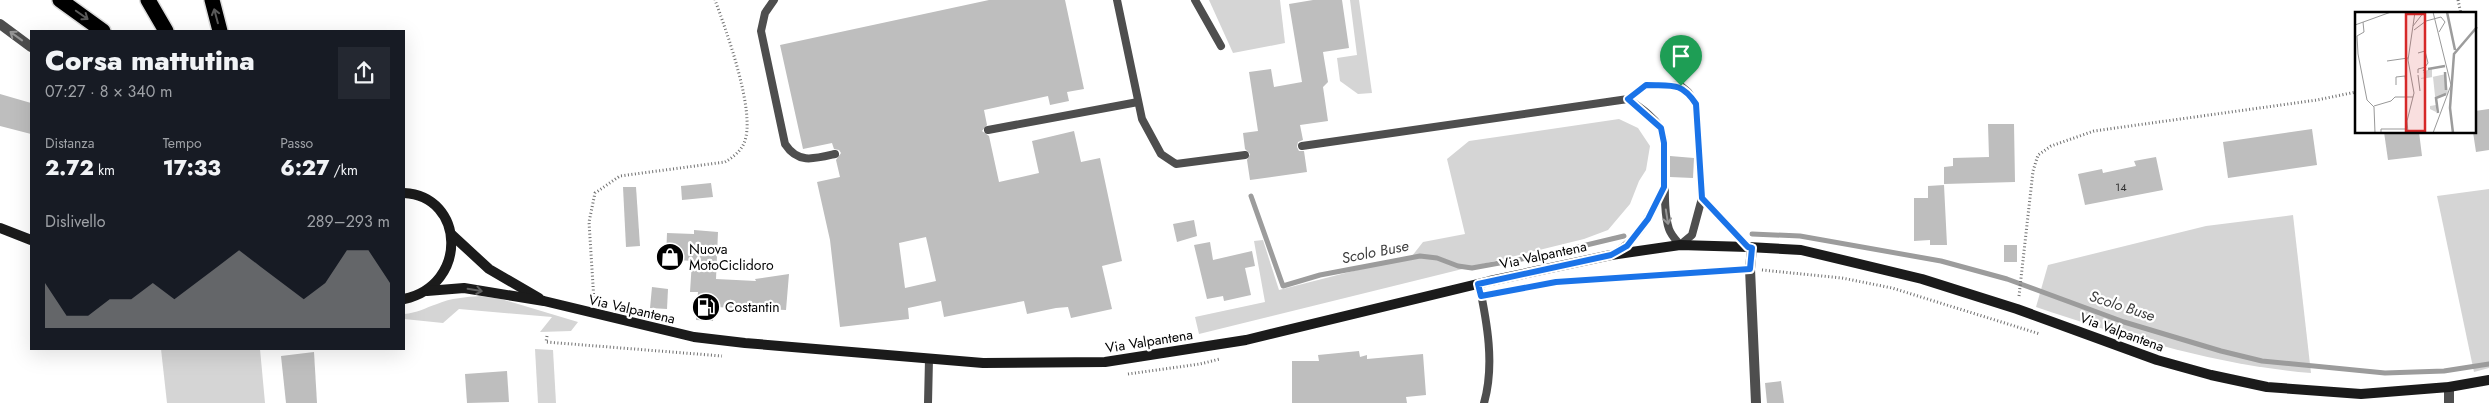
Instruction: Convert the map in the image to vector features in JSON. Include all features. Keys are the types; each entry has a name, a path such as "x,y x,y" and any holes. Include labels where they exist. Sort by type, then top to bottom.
{"highway":[{"path":"60,0 102,30"},
{"path":"148,0 165,30"},
{"path":"212,0 220,30"}],"street":[{"path":"0,24 30,46"},
{"name":"Via Valpantena","path":"405,192 429,201 443,215 451,234 452,250 448,266 439,280 427,291"},
{"path":"0,228 30,240"},
{"name":"Via Valpantena","path":"451,234 488,269 544,301"},
{"name":"Via Valpantena","path":"405,299 427,291 464,288 544,301 645,327 694,337 745,344 983,363 1105,362 1246,340 1478,284 1611,255 1680,245 1750,247 1801,250 1922,279 2017,309 2157,360 2211,375 2267,386 2361,394 2449,387 2489,380"},
{"path":"1750,247 1756,403"},
{"path":"2449,387 2449,403"}],"lane":[{"path":"774,0 765,13 761,31 785,144 790,152 802,159 835,154"},
{"path":"1116,0 1142,119 1161,154 1176,164 1246,155"},
{"path":"1195,0 1221,46"},
{"path":"1302,146 1628,99 1646,85 1681,86 1688,92 1696,104 1702,198 1692,236 1680,245 1669,230 1664,187 1664,143 1661,128 1628,99"},
{"path":"988,130 1138,102"},
{"path":"1611,255 1627,246 1648,219 1664,187"},
{"path":"1702,198 1750,247"},
{"path":"1478,284 1486,314 1488,344 1489,376 1484,403"},
{"path":"928,403 929,359"}],"path":[{"path":"586,312 594,303 589,222 595,193 620,176 725,162 734,157 744,143 747,126 738,72 715,0"},
{"path":"2019,295 2033,171 2038,155 2051,146 2094,131 2317,100 2355,92"},
{"path":"1556,282 1750,269 1842,278 1892,288 2045,335"},
{"path":"547,336 546,342 729,356"},
{"path":"1120,374 1200,364 1229,357"}],"shaded area":[{"path":"1209,0 1280,0 1285,43 1233,53"},
{"path":"1350,0 1359,0 1372,93 1358,94 1340,81 1337,58 1357,55"},
{"path":"1619,119 1638,128 1650,146 1646,170 1639,181 1630,204 1608,230 1584,239 1199,334 1195,317 1265,302 1254,241 1263,240 1279,290 1412,256 1423,242 1465,234 1447,159 1469,141"},
{"path":"2489,189 2489,368 2474,372 2437,196"},
{"path":"2293,215 2311,373 2240,364 2206,357 2103,329 2036,307 2048,265 2206,226"},
{"path":"480,296 501,299 578,322 571,331 540,332 552,317 459,309 443,323 405,319 405,314 458,298"},
{"path":"535,349 553,350 556,403 538,403"},
{"path":"161,350 260,350 265,403 167,403"}],"building":[{"path":"989,0 1065,0 1084,89 1067,92 1069,101 1050,105 1048,96 984,110 987,125 982,131 989,136 999,182 1039,173 1032,141 1074,131 1081,162 1100,158 1122,261 1102,266 1112,309 1071,318 1068,307 1027,314 1024,301 944,317 941,301 908,308 909,319 840,327 830,240 817,182 840,177 836,160 841,153 839,150 834,149 832,143 803,149 780,45","holes":["926,237 936,281 905,288 899,243"]},
{"path":"1313,0 1342,0 1349,48 1323,52 1328,82 1323,87 1328,121 1300,125 1303,140 1298,142 1297,147 1299,151 1304,151 1307,172 1250,180 1247,160 1250,154 1245,149 1243,133 1258,131 1249,72 1271,69 1274,87 1302,82 1289,4"},
{"path":"0,94 30,103 30,134 0,126"},
{"path":"2489,109 2489,150 2476,152 2473,134 2476,134 2476,111"},
{"path":"1988,124 2014,124 2015,182 1944,184 1944,167 1953,166 1953,158 1989,157"},
{"path":"2312,129 2317,165 2228,178 2223,142"},
{"path":"2384,134 2419,134 2422,156 2388,160"},
{"path":"1670,156 1694,158 1693,178 1670,177"},
{"path":"2156,157 2163,190 2085,205 2078,174 2102,169 2103,173 2136,166 2134,161"},
{"path":"711,183 713,197 682,200 681,186"},
{"path":"1944,185 1947,245 1930,245 1930,240 1914,241 1914,198 1928,198 1928,186"},
{"path":"623,187 636,187 640,246 626,247"},
{"path":"1194,220 1197,236 1177,242 1173,224"},
{"path":"694,230 718,232 716,279 756,281 755,279 789,274 786,310 714,307 713,321 696,320 698,292 690,292 692,261 666,259 667,233 694,234"},
{"path":"1210,242 1213,260 1252,251 1255,266 1245,268 1251,295 1224,301 1223,296 1207,299 1194,245"},
{"path":"2004,245 2017,245 2017,262 2004,262"},
{"path":"652,287 668,289 667,309 650,308"},
{"path":"1359,351 1360,357 1367,355 1367,359 1423,354 1426,395 1406,397 1407,403 1292,403 1292,361 1319,361 1318,355"},
{"path":"314,352 317,403 286,403 281,356"},
{"path":"507,371 509,402 467,403 465,374"},
{"path":"1781,381 1784,403 1767,403 1765,383"}],"waterway":[{"name":"Scolo Buse","path":"1251,196 1283,286 1320,275 1420,256 1437,258 1458,266 1472,268 1549,254 1624,236"},
{"name":"Scolo Buse","path":"1752,234 1800,236 1941,261 2007,279 2124,322 2221,351 2262,361 2385,373 2444,371 2489,364"}],"place":[{"name":"Nuova MotoCiclidoro","path":"670,257"},
{"name":"Costantin","path":"706,307"}],"route":[{"path":"1646,85 1681,86 1688,92 1696,104 1702,198 1748,247 1752,248 1750,269 1556,282 1481,296 1478,284 1611,255 1627,246 1648,219 1664,187 1664,143 1661,128 1652,118 1628,99 1646,85"}]}
